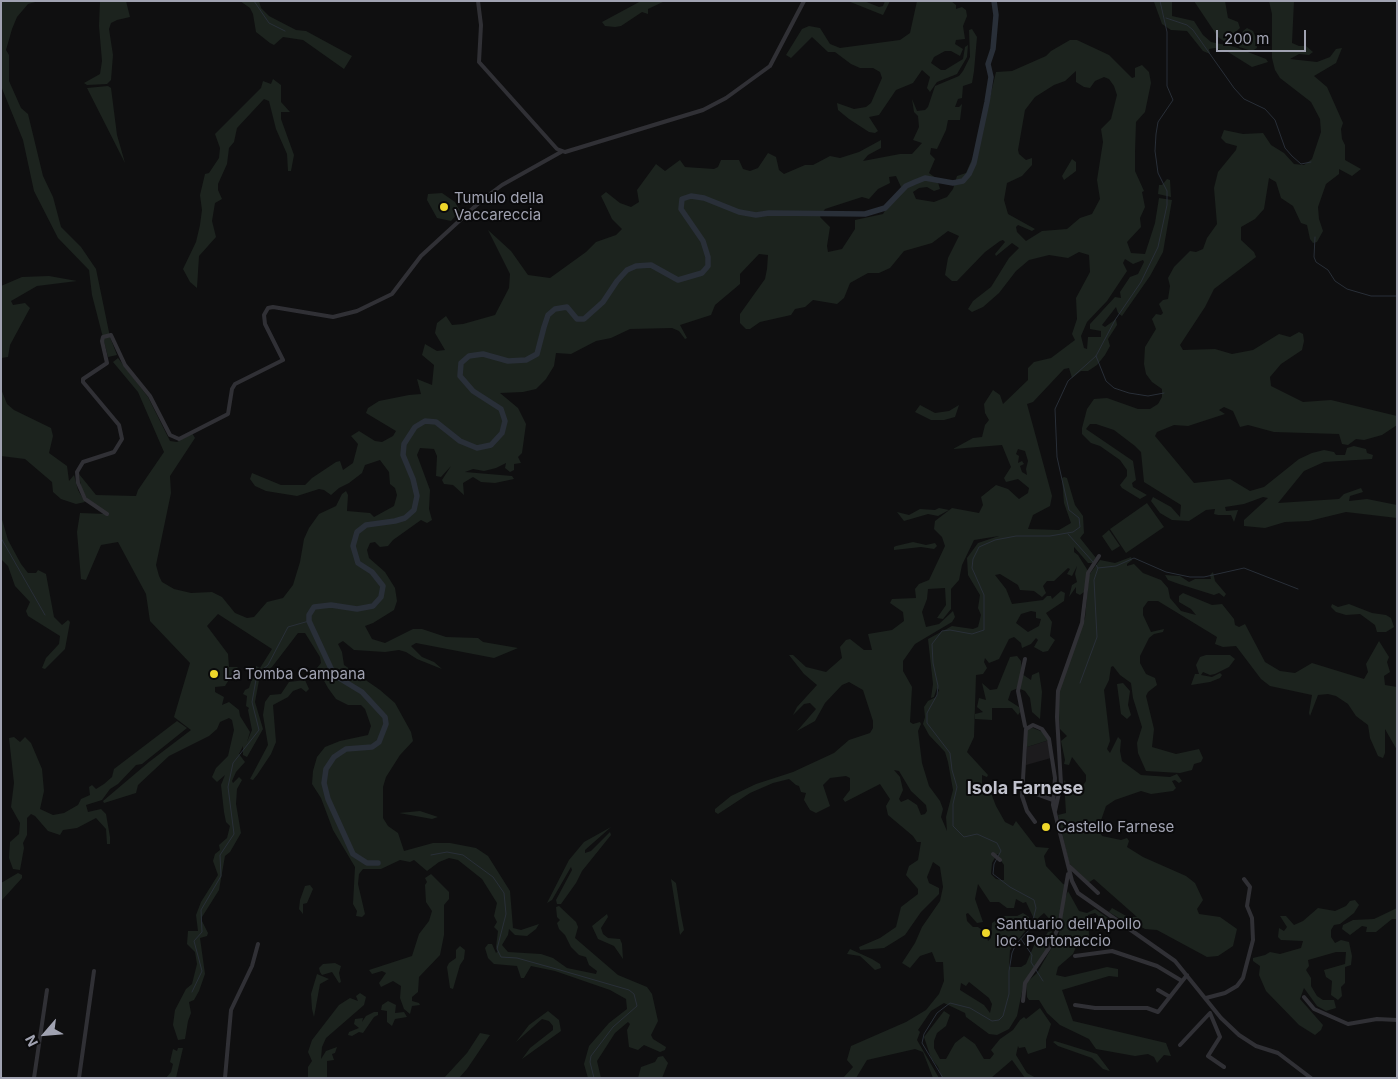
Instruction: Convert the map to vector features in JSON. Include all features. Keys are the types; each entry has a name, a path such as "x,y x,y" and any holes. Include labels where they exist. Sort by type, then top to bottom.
{"street":[{"path":"478,1 481,24 479,62 561,152"},
{"path":"107,514 85,499 78,483 77,472 83,462 105,456 117,449 122,439 119,424 83,382 83,379 107,363 102,341 103,337 111,335 125,365 150,396 170,435 179,439 228,414 232,389 235,384 283,360 265,324 264,314 268,308 273,306 332,317 357,311 392,294 421,256 482,200 502,185 561,152 703,110 726,98 770,66 804,1"},
{"path":"1055,811 1061,784 1057,717 1058,691 1082,623 1088,576 1098,558"},
{"path":"1025,659 1018,691 1025,726"},
{"path":"1035,822 1027,811 1022,796 1026,729 1033,725 1042,729 1049,739 1055,778 1053,800 1055,811 1074,886 1081,896 1172,958 1214,1009 1244,1039 1259,1048 1278,1052 1311,1078"},
{"path":"1034,793 1053,800"},
{"path":"1068,866 1098,893"},
{"path":"1023,1001 1025,983 1038,968 1059,926 1062,904 1068,886 1068,866"},
{"path":"1206,998 1225,993 1237,986 1242,978 1253,940 1253,924 1247,906 1250,887 1244,879"},
{"path":"225,1078 231,1010 252,966 258,944"},
{"path":"1075,956 1112,952 1157,966 1182,981"},
{"path":"79,1078 94,971"},
{"path":"1075,1005 1095,1008 1147,1008 1157,1013 1187,975"},
{"path":"34,1078 47,990"},
{"path":"1158,990 1170,997"},
{"path":"1304,997 1314,1009 1348,1024 1377,1020 1397,1020"},
{"path":"1180,1045 1214,1009"},
{"path":"1210,1013 1220,1037 1208,1056 1224,1066"}],"shaded area":[{"path":"1,1 39,1 28,4 17,17 12,29 6,50 9,55 9,81 21,108 28,114 43,176 53,197 61,227 81,247 96,269 110,337 117,355 108,357 92,295 89,270 58,238 34,191 23,140 1,86"},
{"path":"100,1 126,1 130,17 111,23 109,29 113,55 111,80 107,84 87,85 84,83 100,74 102,61 99,26"},
{"path":"240,1 259,1 261,8 269,16 296,30 306,31 352,56 344,69 303,40 283,37 274,45 256,32 250,8"},
{"path":"641,1 665,1 648,9 648,14 642,12 621,26 605,26 602,22"},
{"path":"848,1 864,1 879,7 883,6 885,1 890,1 883,15"},
{"path":"917,1 951,1 956,5 956,9 962,7 966,10 967,16 963,26 965,39 956,40 955,44 963,49 960,56 951,51 945,51 934,57 931,63 941,70 945,70 963,59 965,47 968,45 967,57 957,74 937,82 930,92 927,88 930,77 922,70 913,83 896,90 879,115 869,117 878,131 875,133 869,132 849,119 838,110 837,103 854,109 866,107 871,103 882,78 880,72 873,68 860,68 851,64 835,52 828,52 812,37 791,58 786,55 802,29 809,26 820,28 830,44 840,48 900,40 910,33"},
{"path":"1172,1 1172,16 1194,21 1203,35 1211,42 1235,47 1266,59 1268,62 1252,67 1228,52 1215,48 1209,49 1210,54 1203,51 1187,31 1171,30 1162,24 1154,2"},
{"path":"1194,1 1225,1 1228,18 1238,22 1240,28 1225,42 1218,37"},
{"path":"1269,1 1294,1 1292,43 1306,46 1313,52 1309,55 1299,54 1290,59 1317,62 1330,57 1336,49 1342,48 1336,63 1314,76 1327,87 1343,123 1341,129 1345,145 1345,160 1361,169 1352,176 1339,169 1339,174 1326,184 1318,207 1323,231 1317,242 1313,243 1310,239 1307,225 1301,223 1293,206 1281,198 1276,182 1269,178 1264,209 1255,219 1241,227 1241,240 1254,252 1256,257 1214,289 1205,307 1180,345 1183,350 1215,349 1232,354 1253,350 1279,334 1290,337 1299,332 1303,334 1302,350 1281,364 1270,377 1271,386 1303,402 1331,400 1397,416 1397,425 1382,435 1364,440 1356,439 1348,445 1342,444 1339,434 1274,432 1248,425 1240,427 1233,411 1224,407 1219,410 1225,414 1188,426 1174,425 1157,432 1155,436 1194,483 1230,479 1250,491 1264,487 1299,459 1312,453 1324,450 1334,452 1336,455 1345,455 1347,448 1354,446 1366,449 1367,453 1373,455 1372,459 1324,462 1304,471 1278,503 1339,499 1344,494 1361,488 1363,492 1350,496 1349,501 1367,499 1397,505 1397,518 1346,512 1309,521 1285,522 1265,528 1244,526 1244,520 1268,498 1263,497 1244,504 1225,507 1226,511 1238,510 1234,522 1231,515 1214,514 1215,509 1206,510 1189,521 1172,520 1160,513 1151,501 1153,497 1171,507 1180,517 1181,505 1144,482 1141,452 1135,446 1114,430 1096,424 1090,424 1086,429 1133,461 1136,480 1132,483 1133,487 1147,495 1140,499 1120,485 1127,476 1127,470 1120,460 1100,446 1091,443 1082,434 1087,409 1094,399 1107,398 1138,409 1150,409 1158,404 1162,397 1162,389 1152,382 1146,374 1144,364 1145,347 1156,329 1152,319 1156,314 1161,315 1163,313 1159,304 1163,300 1168,299 1170,286 1168,278 1174,267 1190,251 1196,252 1203,249 1207,238 1217,224 1214,188 1218,172 1236,150 1237,146 1226,143 1221,138 1224,130 1243,134 1263,133 1271,145 1284,153 1294,164 1304,165 1312,159 1321,132 1320,119 1311,102 1280,78 1275,70 1272,58 1272,14"},
{"path":"1247,28 1253,31 1256,38 1257,48 1252,51 1239,47 1243,31"},
{"path":"972,29 977,37 972,83 963,86 962,98 958,99 955,107 959,107 962,104 960,120 948,120 946,130 937,149 931,148 930,154 935,159 929,173 937,179 940,189 934,191 927,187 919,188 913,192 916,199 934,202 947,197 953,189 957,176 966,173 979,143 996,72 1012,71 1046,56 1070,40 1077,40 1109,55 1132,78 1135,77 1135,68 1142,65 1149,72 1151,83 1145,112 1136,122 1135,152 1135,171 1144,191 1142,192 1145,207 1140,218 1141,227 1127,242 1131,253 1145,254 1155,223 1159,198 1172,200 1163,252 1150,276 1122,316 1118,313 1116,307 1102,325 1105,327 1116,319 1117,325 1108,339 1110,346 1105,355 1097,365 1088,371 1081,371 1072,378 1069,368 1064,369 1033,402 1027,404 1052,496 1050,506 1033,515 1028,529 1059,530 1071,523 1064,503 1062,478 1067,478 1075,505 1083,516 1084,533 1080,538 1096,558 1093,563 1088,563 1074,547 1074,552 1088,571 1084,592 1080,595 1076,593 1076,587 1069,597 1072,585 1077,582 1075,574 1077,566 1072,576 1067,574 1070,569 1068,568 1054,581 1047,581 1043,586 1046,593 1042,597 1034,591 1020,590 1018,585 1000,574 995,575 1006,589 1012,604 1043,600 1047,596 1051,596 1052,599 1061,591 1065,593 1064,601 1046,613 1052,622 1050,636 1055,640 1048,651 1043,652 1034,647 1038,640 1036,638 1031,644 1022,648 1021,643 1014,637 1009,639 999,659 989,663 985,658 984,662 987,668 983,674 976,675 974,737 967,752 988,775 987,777 982,775 982,784 989,788 1005,822 1013,826 1016,821 1036,847 1049,848 1044,856 1046,866 1063,884 1067,885 1056,926 1044,913 1035,921 1026,902 1023,903 1016,899 1014,908 1007,908 999,902 990,902 978,884 975,899 983,922 977,923 968,913 966,914 967,921 973,927 978,927 986,933 988,941 991,938 992,923 995,921 1000,923 997,919 1005,916 1017,916 1023,913 1029,917 1026,930 1010,950 1009,967 1021,967 1026,964 1038,936 1041,943 1048,932 1052,931 1045,953 1024,982 1017,1016 1009,1029 997,1035 989,1034 966,1017 965,1013 944,1003 931,1011 918,1030 920,1032 917,1040 939,1078 933,1078 923,1052 915,1049 867,1060 856,1078 843,1078 853,1067 847,1060 851,1046 906,1022 926,1010 939,994 944,981 943,962 936,962 932,952 920,956 910,968 902,963 915,943 922,927 940,901 943,887 940,867 933,862 927,877 929,883 939,888 939,894 921,912 905,935 884,948 860,950 859,947 880,938 896,927 901,907 918,894 918,889 906,875 909,866 918,860 921,842 917,842 913,836 888,815 886,806 890,799 880,784 845,802 843,799 850,790 850,778 846,776 830,778 823,785 830,806 816,813 810,810 804,800 806,793 801,792 799,786 789,779 773,783 750,793 718,814 715,812 715,809 731,796 756,784 793,772 834,753 849,740 870,733 873,728 873,721 863,690 849,682 842,685 825,703 815,721 797,731 816,709 810,703 804,704 793,715 797,707 817,685 804,674 789,655 793,655 806,667 826,672 842,658 840,647 846,640 850,639 864,650 872,650 868,634 892,630 904,621 903,612 890,603 892,599 916,598 915,589 919,584 929,580 945,546 942,537 934,529 935,521 952,508 979,513 983,505 981,497 996,485 1008,489 1019,499 1028,493 1029,488 1018,479 1006,482 1004,478 1011,467 1002,445 953,449 973,438 982,437 985,425 989,420 985,413 984,404 993,390 1000,395 1003,404 1028,380 1028,368 1034,362 1051,358 1075,340 1072,334 1077,319 1076,298 1090,272 1089,255 1079,252 1068,258 1049,255 1029,260 1016,271 999,293 983,307 972,312 968,309 973,301 991,287 1009,258 1019,248 1012,243 996,256 995,254 1005,242 1003,240 1000,241 985,252 957,281 952,281 945,275 948,258 959,236 948,231 932,243 904,251 890,268 879,273 868,273 850,283 844,298 837,304 813,300 805,307 795,309 791,315 760,322 750,329 746,329 740,323 740,314 765,279 767,269 768,255 759,254 740,274 740,284 715,305 711,315 680,325 687,338 685,339 679,331 672,328 630,329 611,338 596,341 571,354 556,353 554,366 546,379 536,389 523,392 500,393 518,408 526,424 522,453 518,457 521,463 514,464 514,470 510,472 505,468 506,463 484,471 473,469 465,472 512,476 514,479 495,483 481,482 473,477 463,483 464,495 453,485 444,484 442,480 451,466 441,477 436,476 437,456 434,449 420,448 417,455 430,490 429,509 432,520 427,523 421,520 393,540 388,546 380,547 375,542 370,543 367,550 369,558 385,572 395,588 397,601 394,610 365,626 372,639 385,643 413,629 422,629 446,637 478,638 483,642 518,648 494,658 416,643 411,646 422,657 434,662 442,669 399,650 385,652 354,650 343,641 338,644 342,652 344,665 395,703 411,732 413,741 400,755 386,777 383,787 383,818 388,826 398,833 404,851 433,843 450,843 476,848 488,856 510,891 513,928 521,930 539,924 527,936 515,935 509,929 502,945 508,952 541,954 553,958 567,968 596,974 597,971 589,965 586,957 579,955 571,947 565,935 559,929 557,923 560,920 557,917 556,907 559,906 576,922 578,927 575,938 618,975 647,987 652,994 658,1021 651,1035 653,1039 666,1047 665,1050 660,1052 644,1045 638,1050 629,1047 627,1030 630,1024 628,1022 615,1033 597,1061 601,1078 588,1078 584,1064 589,1046 609,1023 627,1009 626,999 610,990 555,971 531,966 524,978 521,978 517,966 494,964 488,958 485,948 488,944 492,944 496,953 498,951 496,947 498,931 494,927 497,922 494,916 497,903 482,879 458,860 449,858 439,862 427,871 414,860 410,862 400,860 381,869 363,869 359,874 358,884 365,914 362,917 356,916 357,911 353,904 355,867 333,830 321,798 312,784 313,771 317,757 325,747 340,741 368,735 371,726 365,709 361,705 348,705 336,699 328,688 317,668 321,663 320,657 305,633 298,633 272,667 260,675 255,702 263,729 247,757 243,755 243,746 239,754 245,762 236,772 232,781 233,783 239,777 242,780 237,789 236,804 241,833 230,852 225,856 219,890 202,917 208,933 207,936 200,938 205,974 194,1000 189,1002 191,1013 185,1039 178,1040 173,1025 175,1010 186,989 192,984 197,964 195,952 187,944 188,931 198,931 196,915 201,902 218,875 213,861 215,854 220,850 219,845 227,838 230,826 226,822 221,785 225,775 217,782 212,777 216,768 228,756 234,730 232,720 229,718 220,722 217,729 209,736 169,756 138,785 136,793 104,803 103,801 149,762 191,730 174,717 190,663 150,621 146,594 118,542 101,545 86,580 81,579 77,532 80,513 106,514 87,499 81,487 79,474 96,495 136,496 138,490 164,452 138,392 113,362 118,358 148,397 170,441 177,442 192,433 195,438 170,476 171,493 156,565 162,582 174,589 191,593 212,592 222,597 235,613 247,618 254,617 267,602 283,598 293,585 304,539 309,528 319,514 336,506 342,494 346,491 348,495 347,511 370,513 374,517 394,506 397,495 395,488 390,484 389,472 380,460 365,465 362,473 331,495 319,489 297,496 266,491 255,486 250,479 252,473 281,485 305,485 336,462 340,461 343,470 353,463 358,444 351,436 359,431 375,441 382,442 393,436 396,431 366,413 368,408 379,401 421,394 417,379 432,385 434,365 422,355 425,344 437,351 445,350 435,333 437,323 446,316 452,325 463,324 495,315 509,288 510,274 488,230 511,251 528,275 550,278 586,252 596,242 616,235 622,229 612,219 601,196 606,192 620,203 631,207 639,202 637,190 656,164 665,171 680,160 685,167 714,169 718,167 721,160 739,160 743,169 750,171 758,168 768,153 776,157 779,170 784,174 805,165 813,165 830,156 840,158 859,152 881,140 881,148 868,155 863,161 900,154 912,154 922,143 913,140 919,127 918,116 914,112 912,99 917,111 925,110 928,107 935,86 959,76 970,57 969,30","holes":["1076,71 1076,82 1084,87 1090,88 1095,81 1104,77 1109,79 1114,86 1117,95 1111,119 1101,129 1103,142 1097,180 1100,199 1092,214 1080,218 1067,229 1042,231 1026,241 1017,232 1016,227 1018,225 1032,231 1035,229 1008,214 1004,200 1007,183 1022,176 1032,165 1032,158 1026,160 1019,154 1018,150 1025,110 1035,97 1054,85 1065,81","896,176 901,187 899,196 889,204 883,214 855,220 855,229 842,249 828,252 830,227 820,217 825,209 862,197 869,199 878,189 890,183 889,177","1125,259 1133,264 1143,260 1144,262 1138,274 1130,277 1120,292 1121,298 1115,297 1090,324 1090,329 1101,331 1101,337 1088,337 1087,349 1084,348 1081,336 1087,322 1107,301 1127,271 1123,263","1018,449 1025,451 1028,461 1027,475 1022,472 1020,466 1024,464 1022,461 1018,463 1019,456 1016,454","999,536 978,543 967,558 968,575 980,595 978,608 981,615 978,627 973,629 952,626 928,639 933,684 931,698 934,697 937,688 939,690 936,697 928,701 924,707 925,717 923,724 929,735 945,752 948,762 953,790 946,817 947,831 941,817 943,809 940,801 929,786 922,763 918,731 921,724 920,722 913,724 910,722 912,687 903,671 903,661 915,644 952,622 955,617 953,611 939,624 926,627 922,612 927,599 928,589 945,588 946,605 937,618 943,619 951,609 951,589 959,580 962,565 974,540","1031,611 1036,612 1036,618 1041,619 1039,626 1028,632 1016,623 1021,614","218,614 272,649 260,668 256,666 249,688 243,694 247,696 246,706 249,708 252,730 247,742 250,732 240,716 239,710 229,702 222,705 224,697 215,692 215,687 225,686 230,678 240,670 237,667 229,667 228,654 207,626","894,770 899,771 911,791 926,805 927,811 925,814 921,815 917,805 908,799 901,802 899,799 903,790 900,777","997,854 1004,865 1004,880 996,879 991,874 992,863","969,982 989,998 992,1004 990,1013 984,1005 960,990 961,983 966,986"]},
{"path":"273,79 281,85 281,102 290,112 281,112 281,119 294,155 291,171 288,171 287,154 276,129 269,101 264,99 237,128 234,142 229,148 227,164 218,184 218,190 222,199 215,203 212,221 216,237 199,256 197,288 190,282 183,269 196,242 200,225 202,210 200,195 205,174 209,173 219,158 220,148 215,134 261,88 263,81 271,84"},
{"path":"108,86 111,88 117,135 125,163 87,88"},
{"path":"1072,159 1076,162 1076,171 1064,180 1062,176"},
{"path":"1167,179 1170,180 1171,197 1158,194 1159,185 1162,185"},
{"path":"442,193 455,202 460,211 451,221 437,218 427,200 428,194"},
{"path":"49,276 77,281 37,286 11,301 13,305 25,303 30,308 10,345 8,357 1,358 1,286 22,277"},
{"path":"1,389 7,404 14,410 51,428 53,436 49,453 67,466 69,481 74,475 78,490 85,502 76,504 61,499 53,492 52,482 25,459 1,456"},
{"path":"920,405 935,413 949,411 959,405 955,417 944,420 931,420 915,412"},
{"path":"1147,503 1164,527 1126,553 1110,529"},
{"path":"939,508 949,510 938,516 928,514 904,521 897,512 909,515 920,509 935,510"},
{"path":"1,516 8,540 21,564 28,573 36,573 38,570 46,574 54,617 62,625 68,620 70,622 65,649 45,669 42,668 46,658 59,644 60,636 28,616 26,611 30,602 15,586 8,566 1,559"},
{"path":"1109,530 1120,546 1112,551 1102,536"},
{"path":"913,542 926,545 935,543 937,546 934,549 921,547 894,550 896,546"},
{"path":"1131,557 1132,560 1127,566 1134,564 1143,573 1161,580 1168,588 1170,598 1181,611 1196,615 1191,609 1179,602 1179,596 1183,593 1212,605 1222,604 1234,619 1235,625 1239,627 1245,624 1265,662 1280,671 1295,673 1312,663 1364,679 1368,672 1366,664 1379,641 1389,657 1387,662 1390,672 1384,676 1385,685 1397,687 1397,750 1385,729 1385,753 1383,758 1378,756 1370,738 1368,725 1356,716 1348,704 1336,696 1328,694 1318,695 1310,716 1312,695 1270,686 1261,679 1236,646 1223,647 1215,644 1217,637 1158,601 1148,601 1143,608 1143,615 1151,632 1164,629 1163,632 1154,634 1149,638 1140,656 1140,663 1146,674 1155,678 1157,685 1146,696 1154,729 1152,747 1176,754 1199,749 1203,758 1201,762 1194,764 1192,770 1180,773 1146,771 1138,753 1137,743 1142,727 1133,698 1131,683 1120,675 1113,666 1111,667 1109,680 1104,690 1110,741 1107,749 1110,753 1118,737 1121,740 1120,751 1122,761 1141,775 1170,777 1177,774 1182,781 1179,783 1175,780 1172,781 1176,788 1173,791 1151,794 1141,791 1115,800 1106,806 1098,829 1102,836 1121,840 1127,838 1129,841 1127,847 1143,857 1186,876 1195,883 1203,900 1197,909 1199,914 1220,917 1237,929 1233,946 1218,956 1207,957 1157,930 1145,929 1138,925 1133,927 1109,912 1112,908 1128,917 1137,917 1094,879 1088,883 1069,863 1058,815 1066,813 1064,780 1074,792 1078,793 1086,781 1086,775 1072,757 1069,765 1064,764 1065,760 1061,741 1067,736 1060,729 1058,705 1059,691 1085,618 1089,575 1100,560 1115,563"},
{"path":"1213,572 1215,581 1226,594 1224,597 1219,593 1214,595 1168,580 1165,575 1180,576 1189,582 1195,579 1211,579 1210,575"},
{"path":"1332,604 1338,607 1349,604 1372,613 1386,615 1391,618 1394,627 1386,632 1377,632 1375,625 1360,614 1346,615 1336,612 1331,607"},
{"path":"1206,655 1230,655 1235,659 1229,667 1215,674 1210,675 1203,672 1201,675 1212,677 1220,673 1222,675 1220,678 1210,682 1191,685 1195,674 1199,674 1196,665 1200,657"},
{"path":"1017,656 1021,661 1022,674 1031,680 1032,675 1039,672 1042,692 1040,719 1032,712 1030,698 1025,691 1018,688 1011,691 1008,700 1019,707 1020,712 1018,715 1012,708 992,708 992,720 975,719 975,714 983,712 977,707 979,698 986,700 982,683 990,690 997,689 1010,657"},
{"path":"305,680 309,689 306,692 301,688 293,691 288,697 273,705 276,742 271,754 257,775 253,780 250,779 268,745 263,715 265,702 270,695 281,694 289,682"},
{"path":"1123,683 1130,691 1128,705 1131,715 1127,719 1121,714 1117,684"},
{"path":"177,721 187,728 142,764 136,765 118,784 110,789 102,800 86,805 88,812 101,809 106,814 110,844 107,844 106,829 96,818 77,828 63,830 60,835 48,831 31,814 27,818 27,835 23,843 24,848 20,870 13,869 9,858 10,842 19,834 20,823 11,807 14,783 9,738 14,737 20,742 25,737 31,743 42,769 44,791 40,809 53,815 64,813 78,805 81,799 90,795 89,787 92,785 96,789 104,784 112,777 114,769"},
{"path":"1033,728 1043,732 1049,740 1027,747 1027,729"},
{"path":"1049,740 1051,758 1026,765 1027,747"},
{"path":"420,811 438,817 432,819 399,813"},
{"path":"611,827 585,850 585,853 591,851 610,832 611,835 582,871 561,904 557,904 556,900 572,870 571,867 552,900 547,903 569,860 584,842"},
{"path":"18,873 22,875 22,878 2,900 1,906 1,883"},
{"path":"431,874 449,892 449,899 444,905 444,935 440,955 419,977 418,992 412,997 412,1001 420,1005 412,1006 410,1014 404,1009 400,998 401,986 393,981 381,987 379,983 386,973 382,971 372,974 369,970 412,956 419,934 429,921 432,911 426,902 425,885 427,882 425,878"},
{"path":"671,879 676,883 684,930 680,935"},
{"path":"310,885 313,889 307,903 303,904 303,914 299,909 300,900 305,886"},
{"path":"1068,891 1079,911 1087,913 1095,909 1119,926 1106,923 1095,913 1088,915 1089,936 1080,938 1073,954 1058,967 1056,975 1065,977 1107,967 1118,969 1118,977 1109,976 1062,990 1073,1021 1166,1043 1171,1056 1164,1055 1157,1063 1154,1057 1148,1054 1135,1056 1096,1049 1089,1039 1060,1025 1047,1013 1039,1000 1029,1000 1027,997 1026,983 1037,973 1059,935 1063,904"},
{"path":"1355,900 1359,905 1354,913 1340,924 1334,925 1331,930 1331,937 1335,943 1341,940 1349,942 1352,956 1351,965 1345,967 1345,983 1341,987 1342,996 1338,1000 1331,995 1332,981 1326,977 1324,970 1345,964 1346,952 1336,952 1308,960 1309,966 1306,970 1311,978 1311,986 1317,996 1323,1000 1334,1000 1336,1008 1326,1011 1317,1006 1304,988 1300,999 1323,1025 1321,1030 1315,1035 1299,1025 1266,991 1259,975 1260,966 1253,961 1253,958 1270,952 1280,954 1301,948 1303,941 1281,940 1278,937 1279,928 1284,931 1287,927 1280,916 1286,916 1294,925 1303,921 1318,908 1335,911 1346,906 1350,901"},
{"path":"1397,908 1397,919 1392,919 1376,932 1366,932 1367,927 1362,926 1350,935 1342,929 1343,925 1353,920 1374,919"},
{"path":"607,914 608,917 601,928 603,934 608,938 620,939 623,959 614,946 598,939 592,926"},
{"path":"460,946 465,950 464,959 460,965 453,989 450,988 447,967 456,958 456,950"},
{"path":"850,949 872,959 880,964 881,968 875,970 860,956 847,954"},
{"path":"335,963 341,966 339,973 341,982 339,983 332,972 322,975 319,968 323,964"},
{"path":"317,974 329,979 320,984 314,1017 311,994"},
{"path":"360,993 366,997 364,1005 326,1038 322,1047 321,1059 326,1051 337,1047 335,1053 332,1054 334,1060 327,1061 327,1078 308,1078 308,1067 312,1061 308,1052 312,1040 339,1005 350,998 358,1001 356,996"},
{"path":"388,1001 396,1005 395,1013 404,1012 407,1017 395,1019 392,1026 387,1022 387,1011 381,1010 382,1005"},
{"path":"1040,1008 1051,1024 1046,1040 1046,1048 1028,1054 1025,1047 1019,1048 1018,1046 1016,1055 1027,1073 1036,1078 1025,1078 1012,1060 991,1078 942,1078 938,1067 931,1058 924,1037 944,1011 950,1015 946,1026 937,1033 934,1041 934,1048 940,1059 946,1059 955,1043 964,1036 975,1044 984,1059 990,1059 994,1054 991,1050 1000,1039 1013,1030 1020,1020 1024,1017 1026,1019"},
{"path":"548,1011 559,1020 561,1031 522,1059 530,1048 553,1030 553,1026 549,1021 542,1019 516,1042 529,1025"},
{"path":"378,1012 378,1015 374,1017 363,1033 359,1032 352,1036 348,1035 349,1032 359,1028 354,1024 355,1019 363,1018 362,1022 366,1016"},
{"path":"480,1033 490,1035 467,1069 459,1078 444,1078 467,1053"},
{"path":"1053,1042 1097,1054 1110,1071 1103,1069 1092,1058 1058,1046"},
{"path":"178,1048 183,1048 176,1078 166,1078 171,1072 173,1064 170,1062 173,1049 177,1051"},
{"path":"663,1056 668,1063 662,1078 638,1078 641,1067 655,1062 658,1057"}],"waterway":[{"path":"254,1 269,23 285,31"},
{"path":"378,863 367,863 353,854 328,799 324,783 326,769 334,757 346,749 372,747 379,742 386,724 385,717 362,692 334,675 309,621 309,615 314,607 331,605 357,609 373,606 381,597 383,586 372,572 358,563 353,546 357,532 366,525 405,518 414,510 417,496 413,479 403,455 404,444 415,427 425,421 436,422 460,441 477,448 491,445 502,433 505,421 501,409 473,391 460,376 461,363 469,356 483,354 508,361 526,360 537,354 548,315 555,309 567,307 577,319 584,319 603,302 627,270 636,266 651,265 678,280 702,273 708,266 708,257 703,241 681,209 682,199 691,196 704,198 739,212 756,215 769,213 865,214 885,208 906,186 925,178 953,183 963,181 974,163 987,102 991,77 988,64 993,49 996,15 994,1"},
{"path":"943,1078 922,1043 924,1034 937,1013 950,1003 970,1008 992,1021 999,1020 1003,1016 1009,994 1009,971 1012,953 1016,944 1031,928 1036,908 1034,900 1010,887 993,874 994,864 1001,851 997,843 977,834 964,837 953,826 953,804 957,787 950,753 927,723 927,713 937,695 938,686 933,663 932,644 942,631 950,630 972,634 984,630 984,595 972,568 973,559 979,547 995,540 1016,536 1050,536 1073,532 1080,527 1079,518 1069,510 1057,457 1055,409 1068,381 1096,356 1115,320 1141,282 1158,247 1167,205 1167,191 1158,173 1155,151 1156,134 1158,122 1173,100 1167,86 1167,32 1160,1"},
{"path":"1166,18 1187,25 1193,30 1234,88 1244,99 1265,109 1275,120 1285,148 1292,156 1301,164 1311,162"},
{"path":"1315,237 1314,257 1316,262 1328,270 1335,281 1347,289 1371,296 1397,296"},
{"path":"1096,356 1106,381 1114,388 1148,396 1164,393"},
{"path":"1068,534 1093,562"},
{"path":"1,538 45,615"},
{"path":"1098,568 1116,566 1134,558 1166,572 1190,577 1204,577 1244,568 1298,589"},
{"path":"1080,683 1097,637 1094,580 1098,568 1096,565"},
{"path":"192,992 202,971 194,941 202,932 201,910 221,876 220,855 234,834 228,787 233,763 259,730 252,702 257,674 268,665 288,627 309,621"},
{"path":"431,855 447,852 463,855 493,877 504,893 506,914 497,949 501,957 517,958 629,990 634,994 637,1006 613,1027 591,1056 590,1062 594,1078"},
{"path":"1021,939 1032,955 1031,962 1043,981"}],"place":[{"name":"Tumulo della Vaccareccia","path":"444,207"},
{"name":"La Tomba Campana","path":"214,674"},
{"name":"Castello Farnese","path":"1046,827"},
{"name":"Santuario dell'Apollo loc. Portonaccio","path":"986,933"}],"district":[{"name":"Isola Farnese","path":"1025,789"}]}
